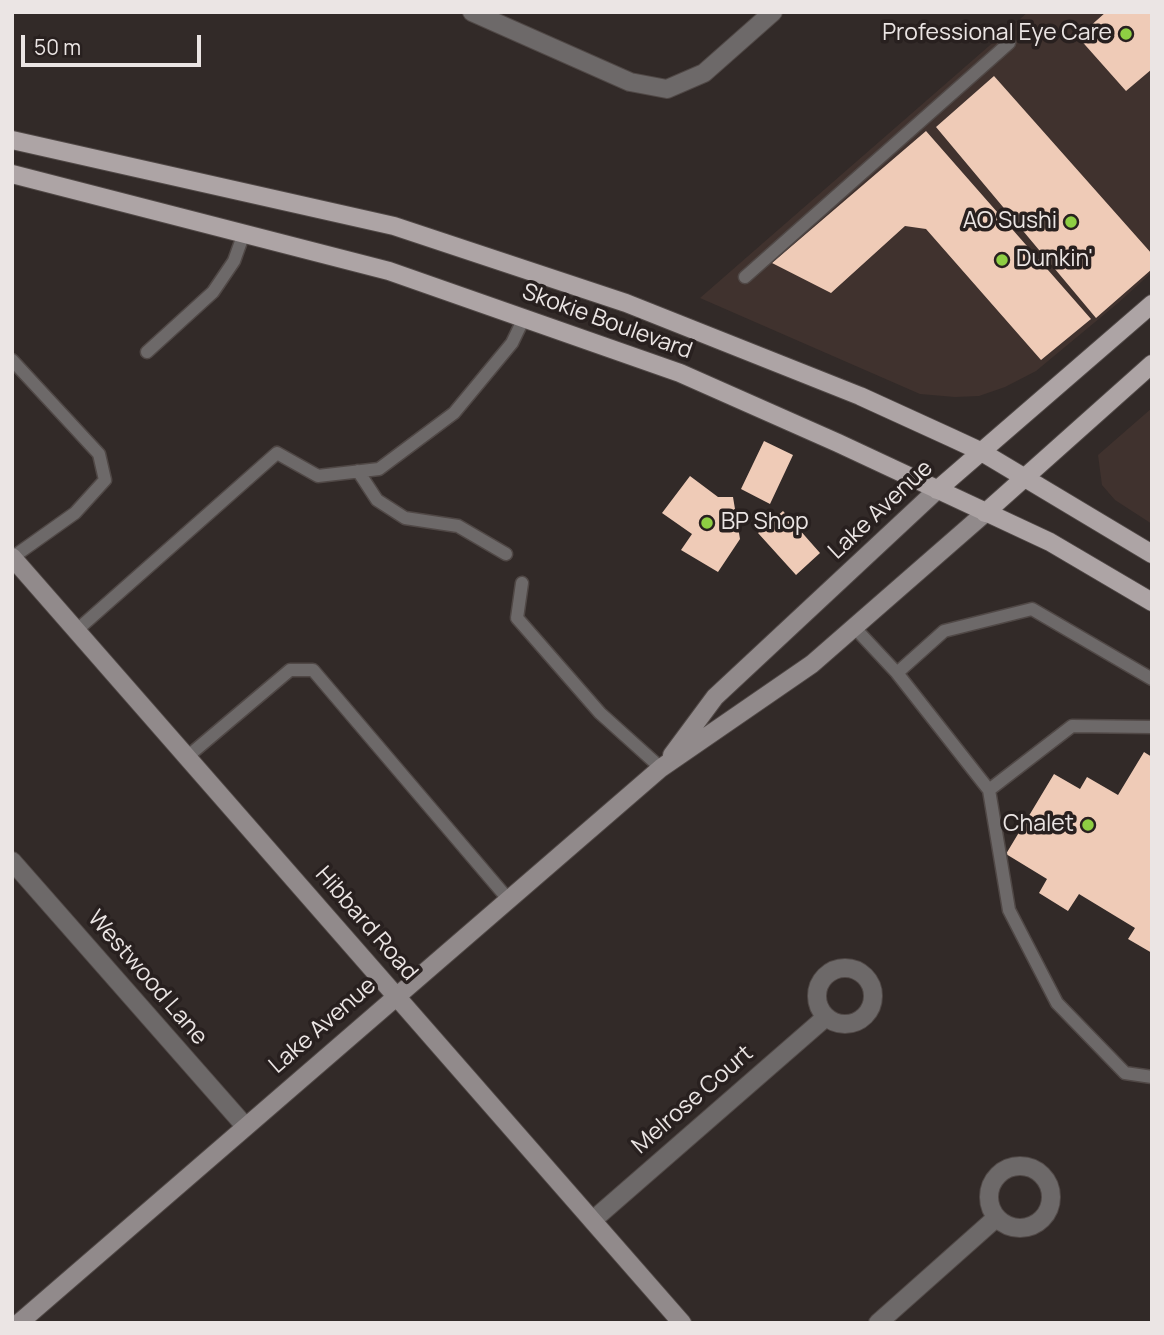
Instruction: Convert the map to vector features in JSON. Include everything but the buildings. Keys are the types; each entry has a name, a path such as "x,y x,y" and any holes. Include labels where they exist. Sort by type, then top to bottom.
{"main road":[{"name":"Skokie Boulevard","path":"12,140 394,226 626,303 860,396 980,452 1152,554"},
{"name":"Skokie Boulevard","path":"12,174 389,271 680,373 1050,542 1152,602"},
{"name":"Lake Avenue","path":"661,768 715,697 937,490 1152,304"},
{"name":"Lake Avenue","path":"19,1323 661,768 812,664 1152,364"},
{"name":"Hibbard Road","path":"13,557 681,1322"}],"street":[{"path":"472,12 630,82 667,89 704,73 773,12"},
{"name":"Westwood Lane","path":"12,862 245,1126"},
{"name":"Melrose Court","path":"593,1220 826,1017"},
{"path":"878,1323 996,1218"}],"lane":[{"path":"745,277 1009,43"},
{"path":"147,352 213,292 234,261 244,233"},
{"path":"77,630 277,453 318,476 379,469 454,414 512,343 524,318"},
{"path":"12,360 99,454 105,480 75,513 13,557"},
{"path":"358,471 377,500 405,518 458,526 506,554"},
{"path":"522,583 517,618 600,713 661,768"},
{"path":"897,673 944,631 1032,609 1152,679"},
{"path":"854,627 897,673 989,790 1009,910 1057,1003 1125,1073 1152,1077"},
{"path":"187,757 290,670 313,670 508,899"},
{"path":"989,790 1072,726 1152,727"}],"shaded area":[{"path":"1028,12 1152,12 1152,272 1118,303 1036,371 1005,387 979,396 955,397 920,394 700,298"},
{"path":"1152,408 1152,524 1115,500 1102,485 1098,455"}],"place":[{"name":"Professional Eye Care","path":"1126,34"},
{"name":"AO Sushi","path":"1071,222"},
{"name":"Dunkin'","path":"1002,260"},
{"name":"BP Shop","path":"707,523"},
{"name":"Chalet","path":"1088,825"}]}
